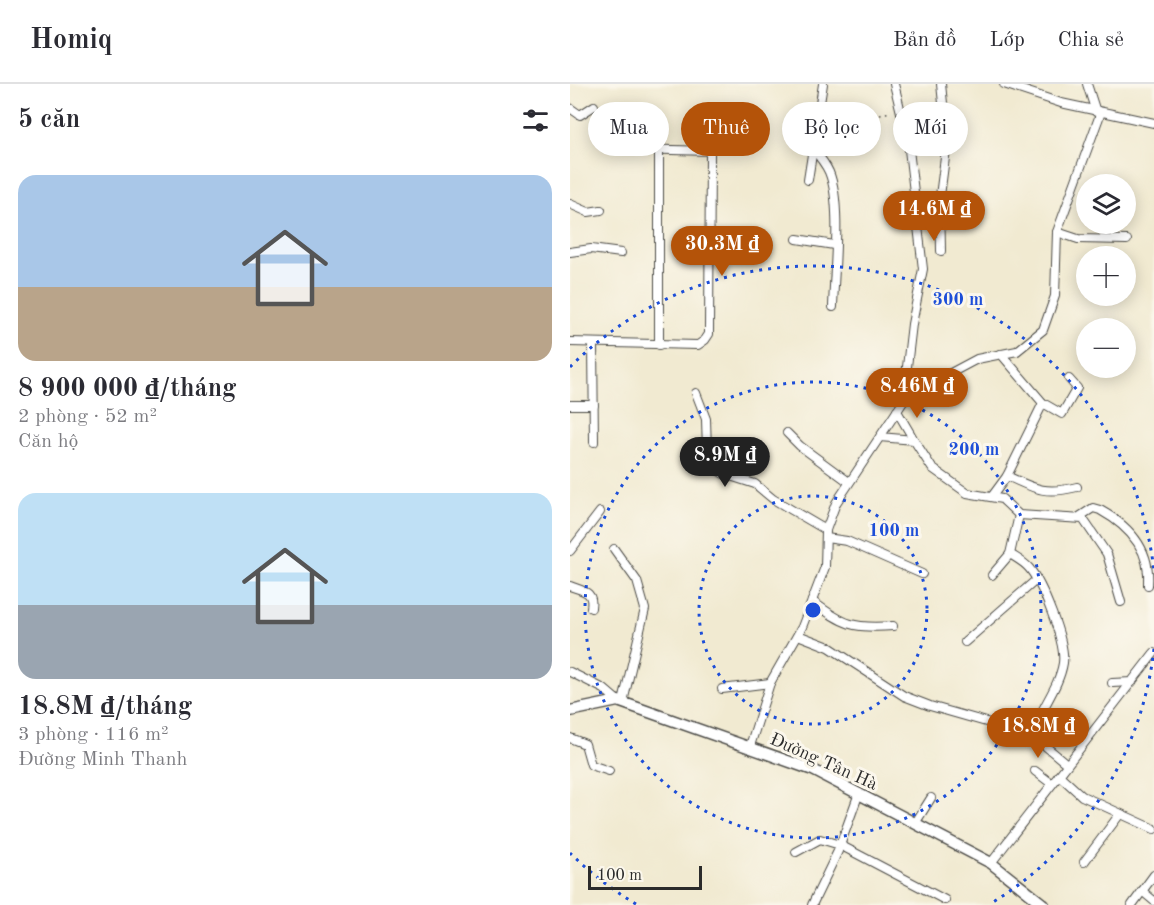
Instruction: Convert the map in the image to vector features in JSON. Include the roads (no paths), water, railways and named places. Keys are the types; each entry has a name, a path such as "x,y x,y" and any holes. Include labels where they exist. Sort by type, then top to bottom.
{"main road":[{"path":"570,711 621,701"},
{"name":"Đường Tân Hà","path":"621,701 813,770 991,863 1044,905"}],"street":[{"path":"820,102 823,84"},
{"path":"894,84 908,141 923,269 912,324 903,402"},
{"path":"941,84 946,142 940,196 941,250"},
{"path":"1004,84 1099,112 1154,123"},
{"path":"750,746 770,683 798,635 825,567 826,534 836,503 903,402 915,392 977,359 1017,351 1037,338 1048,322 1055,296 1057,232 1099,112 1088,84"},
{"path":"570,108 580,115 588,110"},
{"path":"570,342 698,345 709,334 710,151 669,150"},
{"path":"659,156 659,345"},
{"path":"808,180 812,156"},
{"path":"818,156 828,171 833,184 833,307"},
{"path":"570,204 588,212 602,210"},
{"path":"1057,232 1078,239 1127,240"},
{"path":"796,239 834,245"},
{"path":"570,252 591,249 621,253"},
{"path":"593,343 594,442"},
{"path":"1001,354 1043,403 1058,412 1066,411 1077,388 1069,379"},
{"path":"696,393 706,419 706,442 714,468 724,474 755,484 773,499 826,534 922,574"},
{"path":"993,495 1007,476 1043,403"},
{"path":"570,405 594,405"},
{"path":"897,411 932,468 967,493 993,495 1002,499 1019,515 1050,519 1079,517 1096,508 1108,514 1136,538 1146,559 1149,572 1148,585"},
{"path":"787,433 800,446 849,482"},
{"path":"880,437 896,436 914,440"},
{"path":"1007,476 1039,491 1053,492 1077,487"},
{"path":"570,551 573,538 600,512"},
{"path":"992,575 1010,554 1019,515"},
{"path":"1079,517 1107,554 1120,602"},
{"path":"570,672 604,689 621,701 645,609 637,581 614,549"},
{"path":"1010,554 1027,565 1036,580 1056,626 1063,663 1032,735"},
{"path":"965,642 1036,580"},
{"path":"570,586 590,594 593,599 591,608"},
{"path":"812,601 842,623 851,626 893,626"},
{"path":"798,635 829,647 910,698 1032,735 1067,764"},
{"path":"991,863 1154,653"},
{"path":"1113,682 1132,682"},
{"path":"722,689 770,683"},
{"path":"570,738 585,744 591,765 609,771"},
{"path":"1035,771 1052,784"},
{"path":"1059,775 1082,796 1154,829"},
{"path":"812,905 840,845 859,793"},
{"path":"916,822 932,798"},
{"path":"1084,862 1120,814"},
{"path":"796,852 820,839 840,845 945,900"},
{"path":"1132,905 1154,875"},
{"path":"1142,891 1154,901"}]}
